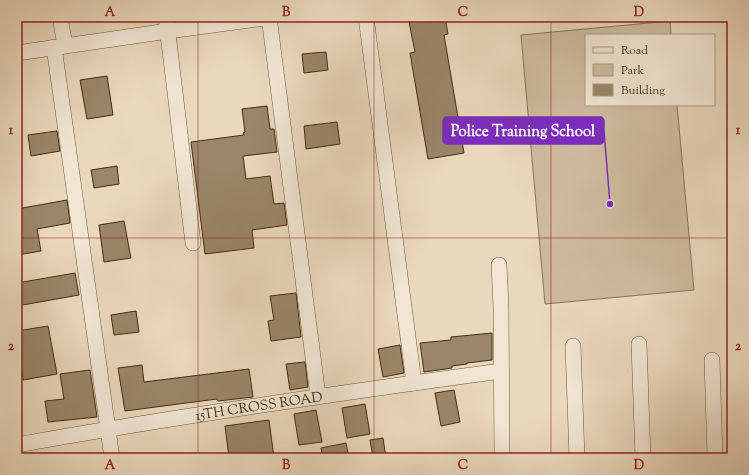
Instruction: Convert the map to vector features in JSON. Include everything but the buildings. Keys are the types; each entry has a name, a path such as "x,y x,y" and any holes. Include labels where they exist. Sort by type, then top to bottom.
{"street":[{"path":"60,17 59,46 112,458"},
{"path":"269,17 318,396"},
{"path":"17,53 167,24 273,17"},
{"path":"366,17 414,383"},
{"path":"167,24 193,243"},
{"path":"499,264 501,307 502,458"},
{"path":"639,344 644,458"},
{"path":"573,346 577,458"},
{"path":"712,360 715,458"},
{"name":"15TH CROSS ROAD","path":"17,445 318,396 501,371"}],"green space":[{"path":"670,21 671,34 585,34 585,106 677,106 694,290 545,304 521,35"}],"place":[{"name":"Police Training School","path":"610,204"}]}
